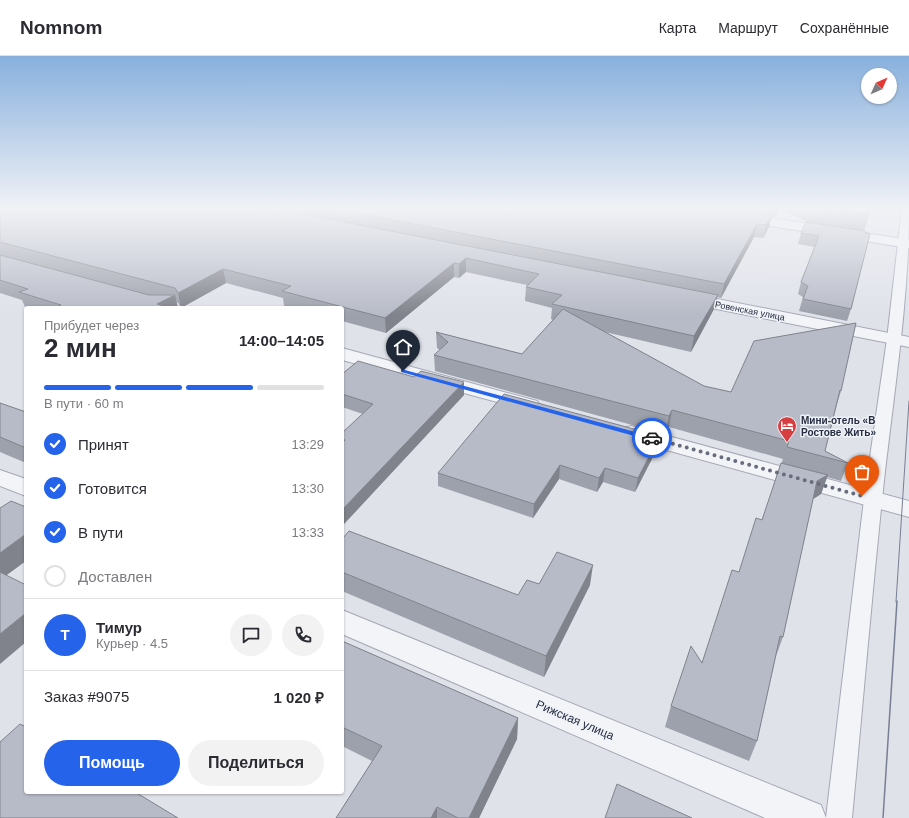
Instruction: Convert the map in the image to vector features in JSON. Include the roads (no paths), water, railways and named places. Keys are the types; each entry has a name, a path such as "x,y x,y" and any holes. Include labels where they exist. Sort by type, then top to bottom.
{"street":[{"name":"Ровенская улица","path":"673,295 902,340"},
{"path":"344,355 550,411"},
{"path":"611,427 909,509"},
{"path":"0,477 24,487"},
{"name":"Рижская улица","path":"344,622 808,818"}],"lane":[{"path":"839,818 873,499 902,340 906,244"}],"tram line":[{"path":"896,602 909,401"},
{"path":"883,818 897,601"}],"place":[{"name":"Мини-отель «В Ростове Жить»","path":"787,443"}]}
